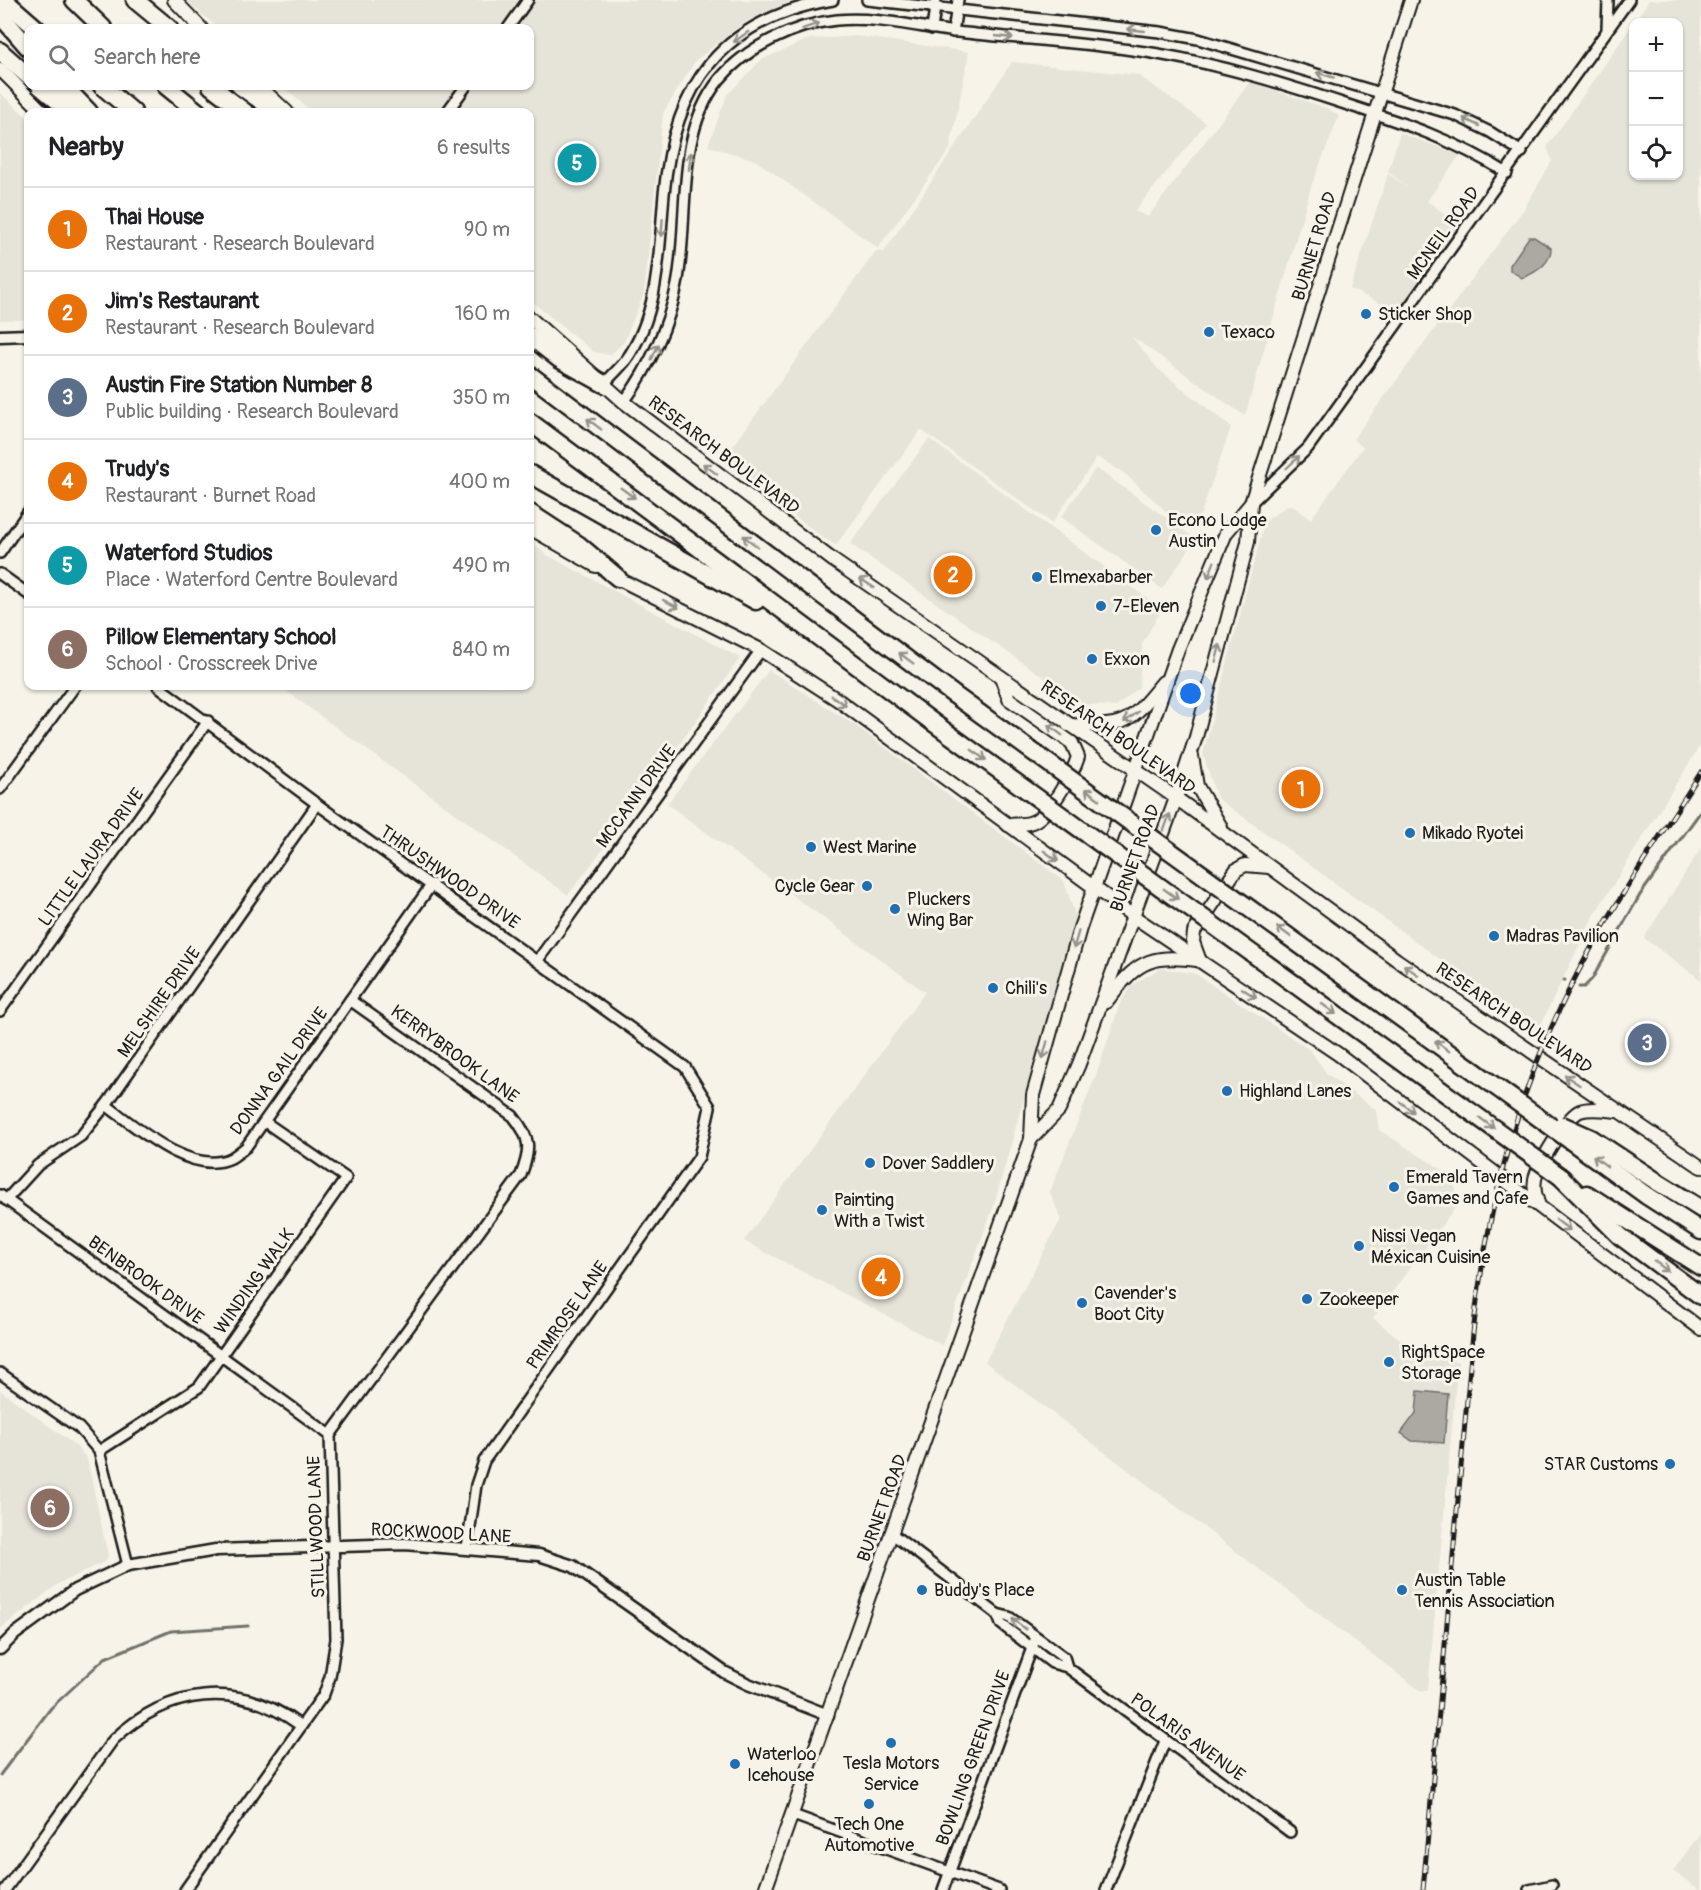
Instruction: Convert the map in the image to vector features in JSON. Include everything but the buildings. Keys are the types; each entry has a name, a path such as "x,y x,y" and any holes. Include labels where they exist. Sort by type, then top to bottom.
{"highway":[{"path":"4,0 31,24"},
{"path":"74,0 99,24"},
{"path":"127,0 148,24"},
{"path":"135,0 164,24"},
{"path":"0,15 24,42"},
{"path":"0,51 24,72"},
{"path":"45,90 66,108"},
{"path":"68,90 85,108"},
{"path":"107,90 128,108"},
{"path":"171,90 193,108"},
{"path":"213,90 232,108"},
{"path":"214,90 239,108"},
{"path":"246,90 271,108"},
{"path":"534,339 559,359 604,384"},
{"path":"534,378 952,694 1530,1109 1647,1196 1701,1231"},
{"path":"534,425 660,516 801,625 932,721 1561,1177 1701,1267"},
{"path":"534,476 801,625"},
{"path":"534,516 579,545 618,578"},
{"path":"1530,1109 1591,1138 1701,1209"},
{"path":"1561,1177 1620,1236 1701,1296"}],"main road":[{"path":"174,0 197,24"},
{"name":"BURNET ROAD","path":"1031,1139 1059,1110 1100,1010 1176,798 1248,542 1251,503 1411,0"},
{"path":"0,69 39,108"},
{"path":"263,90 283,108"},
{"name":"RESEARCH BOULEVARD","path":"534,322 624,402 834,561 1176,798 1406,967 1701,1167"},
{"name":"BURNET ROAD","path":"765,1890 1004,1222 1031,1139 1033,1095 1080,928 1094,888 1170,674 1226,533 1251,503"},
{"path":"534,530 618,578 761,650 838,700 1133,916 1338,1054 1701,1329"},
{"path":"1068,725 1108,726 1124,723 1137,715 1170,674"},
{"path":"1001,677 1010,699 1072,743 1078,757 1075,769 1045,813 1032,822 1008,825"},
{"path":"1191,750 1197,786 1225,833"},
{"path":"1200,961 1193,942 1194,932 1236,870 1245,864 1270,868"},
{"path":"1100,1010 1127,975 1147,960 1174,957 1200,961"},
{"path":"1539,1206 1533,1190 1535,1177 1569,1119 1581,1111 1596,1109 1621,1112"}],"street":[{"path":"511,24 528,0"},
{"path":"604,384 632,350 650,300 659,262 664,194 672,138 682,108 695,81 709,63 745,33 789,11 833,0"},
{"path":"867,0 957,5 1198,39 1468,120 1522,152"},
{"path":"1607,29 1608,0"},
{"name":"MCNEIL ROAD","path":"1251,503 1308,448 1629,0"},
{"path":"932,29 936,4"},
{"path":"953,32 957,5"},
{"path":"624,402 643,376 670,313 678,282 691,150 700,117 719,81 734,65 767,43 820,23 861,20 1157,54 1232,69 1374,113 1454,142 1507,173"},
{"path":"450,108 463,90"},
{"path":"0,336 24,335"},
{"path":"0,553 24,518"},
{"path":"0,574 24,591"},
{"name":"MCCANN DRIVE","path":"538,960 761,650"},
{"path":"0,789 72,690"},
{"name":"THRUSHWOOD DRIVE","path":"164,690 318,804 685,1067 710,1107"},
{"name":"LITTLE LAURA DRIVE","path":"0,1011 208,721"},
{"name":"MELSHIRE DRIVE","path":"3,1197 38,1165 81,1136 106,1105 318,804"},
{"name":"DONNA GAIL DRIVE","path":"106,1105 173,1153 202,1161 230,1159 246,1147 265,1122 432,884"},
{"name":"KERRYBROOK LANE","path":"350,1000 513,1116 525,1130 529,1145"},
{"name":"PRIMROSE LANE","path":"467,1548 476,1485 484,1461 699,1158 710,1107"},
{"name":"WINDING WALK","path":"99,1451 199,1387 346,1178 265,1122"},
{"name":"STILLWOOD LANE","path":"185,1890 324,1694 333,1663 336,1639 330,1435 521,1175 529,1145"},
{"name":"BENBROOK DRIVE","path":"3,1197 330,1435"},
{"path":"0,1373 79,1428 99,1451 128,1565"},
{"name":"POLARIS AVENUE","path":"891,1533 997,1614 1009,1617 1064,1657 1067,1667"},
{"name":"ROCKWOOD LANE","path":"0,1649 15,1634 75,1590 128,1565 216,1550 405,1544 467,1548 539,1555 573,1566 724,1672 748,1684 828,1715"},
{"name":"POLARIS AVENUE","path":"997,1614 1001,1624 1052,1663 1067,1667 1290,1832"},
{"name":"BOWLING GREEN DRIVE","path":"943,1890 1036,1637"},
{"path":"4,1890 113,1740 150,1710 170,1703 201,1697 230,1696 254,1699 301,1726"},
{"path":"1106,1890 1165,1741"},
{"path":"793,1815 999,1890"},
{"path":"1529,1890 1552,1885"}],"shaded area":[{"path":"186,0 793,0 742,24 696,60 663,113 644,293 624,342 610,355 594,352 534,303 534,108 307,108 287,90 534,90 534,24 213,24"},
{"path":"1649,0 1701,0 1701,744 1593,917 1538,1030 1217,798 1203,754 1265,521 1290,504 1311,519 1363,447 1353,439 1524,209 1552,161 1547,147 1629,30 1629,180 1683,180 1683,18 1637,18"},
{"path":"857,36 969,52 950,149 878,248 755,160 708,146 727,95 761,60 809,39"},
{"path":"1012,62 1138,75 1206,123 1135,211 1148,217 1250,82 1329,109 1339,116 1311,187 1245,416 1131,336 1158,369 1231,427 1197,525 1168,513 1124,473 1097,457 1052,523 921,430 836,545 722,461 876,251 884,252"},
{"path":"0,93 24,114 24,319 0,320"},
{"path":"1400,133 1460,155 1427,201 1460,225 1399,312 1350,289 1388,174 1411,189 1388,172"},
{"path":"1529,237 1534,237 1551,248 1550,254 1541,267 1522,278 1510,270 1510,265"},
{"path":"929,439 1162,609 1142,644 1139,687 1116,707 1083,704 850,544"},
{"path":"1096,468 1196,539 1162,589 1061,517"},
{"path":"534,544 547,555 740,658 641,799 568,895 285,690 534,690"},
{"path":"769,670 856,726 1064,881 1075,915 994,1205 942,1345 744,1241 925,992 667,804"},
{"path":"1701,848 1701,980 1644,938"},
{"path":"1161,968 1196,974 1310,1050 1327,1074 1376,1110 1379,1130 1452,1176 1459,1202 1373,1318 1424,1358 1458,1361 1428,1689 1422,1692 985,1362 1061,1219 1050,1192 1099,1067 1120,1003 1132,985"},
{"path":"0,1390 75,1445 87,1459 108,1555 106,1561 58,1584 0,1629"},
{"path":"1418,1391 1448,1394 1444,1443 1412,1441 1401,1433 1416,1413"},
{"path":"1701,1832 1701,1890 1700,1890 1673,1871"}],"waterway":[{"path":"1579,987 1584,987 1592,979 1640,895 1701,811"},
{"path":"0,1775 51,1708 105,1658 171,1631 248,1626"}],"railway":[{"path":"1423,1890 1473,1333 1494,1202 1517,1117 1548,1034 1567,994 1614,909 1701,772"}],"place":[{"name":"Waterford Studios","path":"577,163"},
{"name":"Sticker Shop","path":"1366,314"},
{"name":"Texaco","path":"1209,332"},
{"name":"Econo Lodge Austin","path":"1156,530"},
{"name":"Jim's Restaurant","path":"953,575"},
{"name":"Elmexabarber","path":"1037,577"},
{"name":"7-Eleven","path":"1101,606"},
{"name":"Exxon","path":"1092,659"},
{"name":"Thai House","path":"1301,789"},
{"name":"Mikado Ryotei","path":"1410,833"},
{"name":"West Marine","path":"811,847"},
{"name":"Cycle Gear","path":"867,886"},
{"name":"Pluckers Wing Bar","path":"895,909"},
{"name":"Madras Pavilion","path":"1494,936"},
{"name":"Chili's","path":"993,988"},
{"name":"Austin Fire Station Number 8","path":"1647,1043"},
{"name":"Highland Lanes","path":"1227,1091"},
{"name":"Dover Saddlery","path":"870,1163"},
{"name":"Emerald Tavern Games and Cafe","path":"1394,1187"},
{"name":"Painting With a Twist","path":"822,1210"},
{"name":"Nissi Vegan Méxican Cuisine","path":"1359,1246"},
{"name":"Trudy's","path":"881,1277"},
{"name":"Zookeeper","path":"1307,1299"},
{"name":"Cavender's Boot City","path":"1082,1303"},
{"name":"RightSpace Storage","path":"1389,1362"},
{"name":"STAR Customs","path":"1670,1464"},
{"name":"Pillow Elementary School","path":"50,1508"},
{"name":"Buddy's Place","path":"922,1590"},
{"name":"Austin Table Tennis Association","path":"1402,1590"},
{"name":"Tesla Motors Service","path":"891,1743"},
{"name":"Waterloo Icehouse","path":"735,1764"},
{"name":"Tech One Automotive","path":"869,1804"}]}
